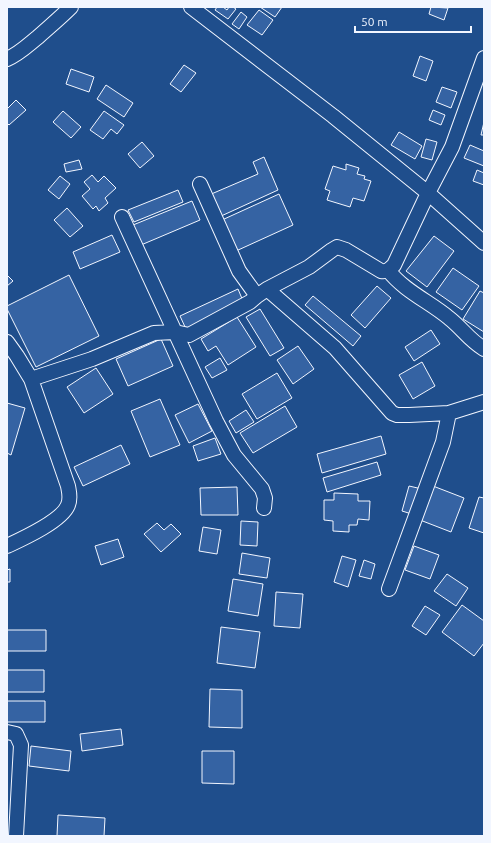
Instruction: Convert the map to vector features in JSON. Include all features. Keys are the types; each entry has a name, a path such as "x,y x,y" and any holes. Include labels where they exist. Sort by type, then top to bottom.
{"street":[{"path":"7,59 28,45 71,7"},
{"path":"191,7 333,116 428,193 484,243"},
{"path":"31,380 92,359 154,333 175,332 189,334 250,302 262,292 304,270 337,247 346,250 379,270 388,270 394,265 428,193 452,147 484,58"},
{"path":"200,184 239,271 262,292 335,348 392,413 409,416 449,413 484,402"},
{"path":"122,217 216,421 234,454 262,489 265,498 264,508"},
{"path":"388,270 401,283 450,319 468,338 484,349"},
{"path":"7,342 31,380 54,450 68,486 70,496 68,506 50,523 7,546"},
{"path":"389,589 443,442 449,413"},
{"path":"7,732 16,734 21,745 16,836"}],"building":[{"path":"217,7 223,7 227,10 229,7 236,9 228,19 215,10"},
{"path":"260,7 282,7 275,17"},
{"path":"431,7 448,8 444,20 429,14"},
{"path":"259,10 273,20 262,35 247,25"},
{"path":"241,12 247,17 239,29 232,24"},
{"path":"420,56 433,61 426,81 413,76"},
{"path":"184,65 196,73 181,92 170,84"},
{"path":"71,69 94,77 89,92 66,84"},
{"path":"106,85 133,103 124,117 97,99"},
{"path":"442,87 457,92 451,108 436,102"},
{"path":"16,100 26,110 9,125 7,123 7,109"},
{"path":"433,110 445,115 441,125 429,120"},
{"path":"63,111 81,127 71,138 53,122"},
{"path":"104,111 124,125 117,134 111,129 103,139 90,130"},
{"path":"484,122 484,135 481,135"},
{"path":"399,132 422,146 415,159 391,145"},
{"path":"426,139 437,142 432,160 421,157"},
{"path":"142,142 154,156 140,168 128,154"},
{"path":"470,145 484,151 484,166 464,158"},
{"path":"264,157 278,190 219,217 209,195 258,174 253,162"},
{"path":"79,160 82,169 66,172 64,164"},
{"path":"346,164 359,168 357,174 365,176 364,179 371,181 364,201 353,198 350,207 327,200 330,191 325,189 333,166 346,170"},
{"path":"477,170 484,173 484,185 473,181"},
{"path":"92,175 98,182 104,176 116,188 105,198 108,203 99,211 96,206 93,209 82,196 90,189 84,182"},
{"path":"60,176 70,184 59,199 48,190"},
{"path":"178,190 183,202 134,222 128,210"},
{"path":"279,194 293,225 236,251 222,220"},
{"path":"192,201 200,220 141,245 133,225"},
{"path":"67,208 83,226 70,237 54,220"},
{"path":"112,235 120,252 80,269 73,252"},
{"path":"434,236 454,251 427,287 406,271"},
{"path":"453,268 479,286 462,310 436,292"},
{"path":"7,275 13,281 7,286"},
{"path":"69,275 99,336 36,367 7,309 7,306"},
{"path":"377,286 391,298 365,328 351,315"},
{"path":"238,289 243,301 186,329 180,316"},
{"path":"480,291 484,293 484,332 463,319"},
{"path":"313,296 361,336 353,346 305,305"},
{"path":"260,309 284,348 270,356 246,317"},
{"path":"237,317 256,347 228,365 216,346 208,351 201,339"},
{"path":"431,330 440,344 414,361 405,347"},
{"path":"161,339 173,366 128,386 116,359"},
{"path":"298,346 314,369 293,384 277,360"},
{"path":"220,358 227,370 212,378 205,367"},
{"path":"422,362 435,386 413,399 399,375"},
{"path":"96,368 113,394 84,413 67,387"},
{"path":"277,373 292,398 257,419 242,394"},
{"path":"160,399 180,445 150,457 131,411"},
{"path":"7,403 25,408 11,455 7,453"},
{"path":"198,404 212,431 189,443 175,415"},
{"path":"285,406 297,427 253,453 240,433"},
{"path":"246,410 254,422 236,433 229,421"},
{"path":"381,436 386,454 322,473 317,454"},
{"path":"215,438 221,454 198,461 193,446"},
{"path":"121,445 130,464 83,486 74,467"},
{"path":"377,462 381,475 327,492 323,478"},
{"path":"409,486 422,489 415,515 402,511"},
{"path":"433,486 464,498 451,532 420,520"},
{"path":"237,487 238,515 201,515 200,488"},
{"path":"334,493 358,494 358,501 370,501 369,520 358,519 357,525 349,525 349,532 333,531 333,521 324,520 324,500 334,500"},
{"path":"479,497 484,498 484,533 469,528"},
{"path":"241,521 258,522 257,546 240,545"},
{"path":"157,523 164,530 171,524 181,534 161,552 144,534"},
{"path":"203,527 221,530 217,554 199,551"},
{"path":"118,539 124,557 101,565 95,546"},
{"path":"414,546 439,555 430,579 405,570"},
{"path":"242,553 270,558 267,578 239,574"},
{"path":"342,556 356,560 348,587 334,582"},
{"path":"364,560 375,564 371,579 359,576"},
{"path":"10,569 10,582 7,582 7,570"},
{"path":"447,574 468,588 456,606 434,591"},
{"path":"233,579 263,584 258,616 228,611"},
{"path":"276,592 303,594 300,628 274,626"},
{"path":"462,605 484,621 484,643 474,656 442,632"},
{"path":"425,606 440,615 426,635 412,626"},
{"path":"221,627 260,632 255,668 217,663"},
{"path":"7,630 46,630 46,651 7,651"},
{"path":"7,670 44,670 44,692 7,692"},
{"path":"210,689 242,690 242,728 209,727"},
{"path":"7,701 45,701 45,722 7,722"},
{"path":"121,729 123,745 82,751 80,734"},
{"path":"31,746 71,751 69,771 29,766"},
{"path":"202,751 234,751 234,784 202,783"},
{"path":"58,815 105,818 104,836 57,836"}]}
